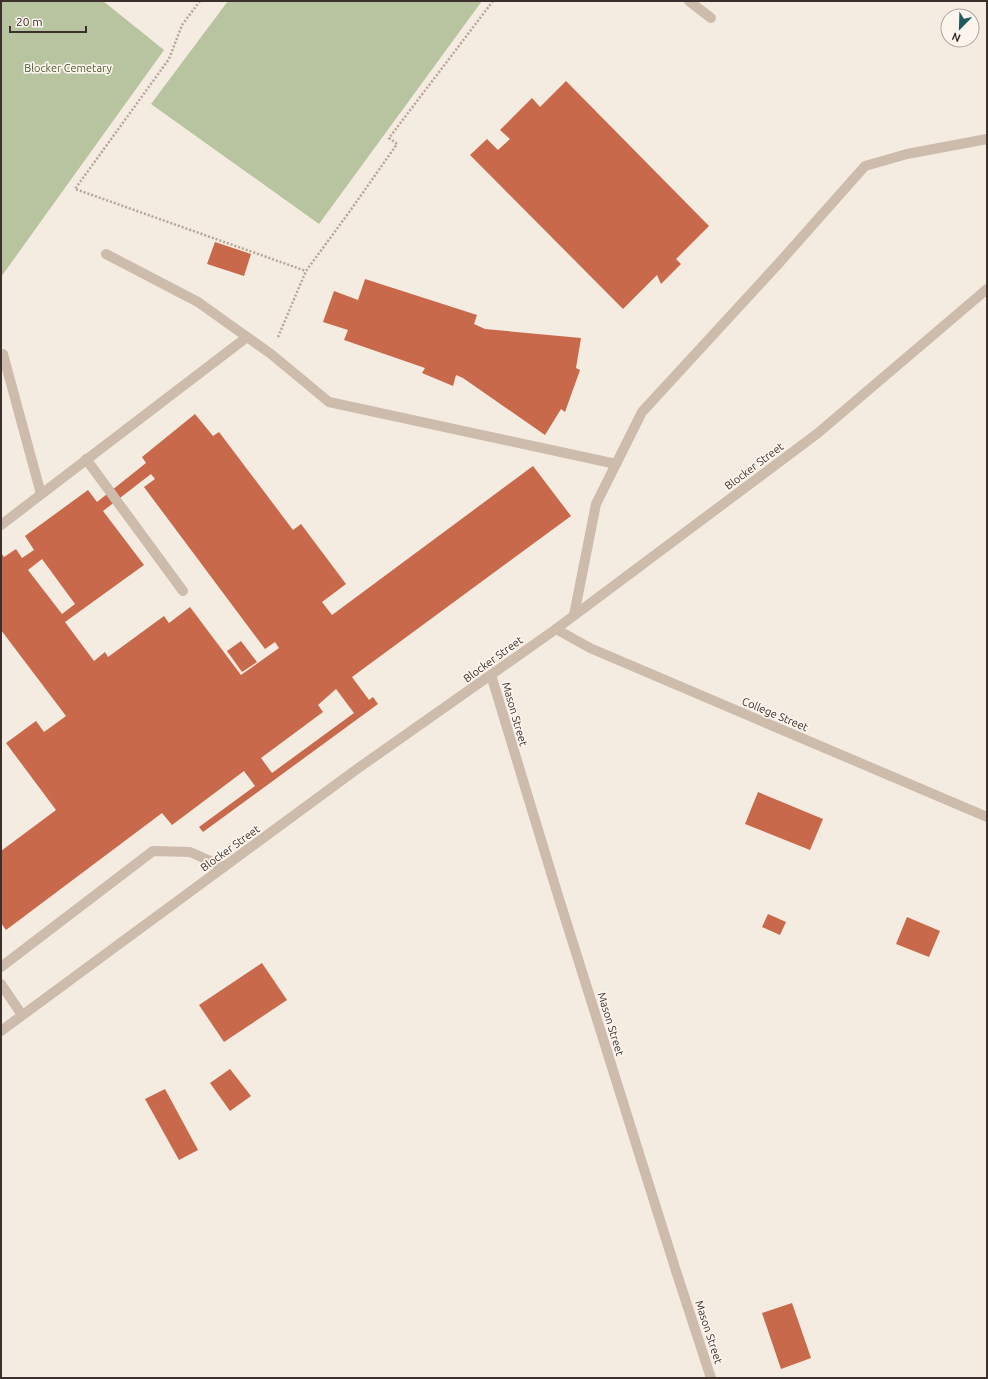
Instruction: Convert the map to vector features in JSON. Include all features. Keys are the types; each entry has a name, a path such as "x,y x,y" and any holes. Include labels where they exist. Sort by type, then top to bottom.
{"street":[{"path":"688,1 711,18"},
{"path":"574,615 596,504 642,412 779,263 865,166 907,154 987,139"},
{"path":"106,254 198,302 271,354 329,402 616,464"},
{"name":"Blocker Street","path":"1,1031 358,769 556,629 818,433 987,289"},
{"path":"1,524 246,337"},
{"path":"3,354 41,494"},
{"path":"86,459 183,590"},
{"name":"College Street","path":"556,629 590,648 987,817"},
{"name":"Mason Street","path":"492,675 558,896 673,1264 711,1378"},
{"path":"1,968 153,851 190,852 224,867"},
{"path":"1,984 22,1015"}],"path":[{"path":"200,1 182,25 168,59 75,189 306,271"},
{"path":"271,354 306,271 397,144 389,138 493,1"}],"green space":[{"name":"Blocker Cemetary","path":"1,1 103,1 164,50 1,277"},
{"path":"228,1 482,1 319,224 151,104"}],"building":[{"path":"566,81 709,226 676,259 681,264 661,284 657,275 623,309 470,155 487,139 498,150 510,139 500,130 532,98 540,107"},
{"path":"215,242 251,254 244,276 207,264"},
{"path":"365,279 477,315 474,324 485,329 581,338 576,368 580,370 565,412 561,409 545,435 463,378 456,375 453,386 422,373 425,368 344,340 348,330 323,322 334,291 358,300"},
{"path":"195,414 213,436 219,432 293,530 301,524 346,584 322,602 332,615 533,466 571,516 352,677 369,700 373,697 378,704 203,832 199,827 255,786 244,771 172,825 162,813 6,930 1,923 1,851 56,810 6,743 36,721 44,732 66,716 1,630 1,553 4,557 16,549 22,558 34,550 25,536 88,490 97,502 146,463 142,457","holes":["151,474 155,479 144,487 265,649 275,642 279,648 241,675 190,607 169,623 164,616 108,657 105,652 94,661 65,622 144,565 103,511","42,559 75,604 62,614 28,570","336,689 354,713 272,773 261,758 323,712 318,705"]},
{"path":"241,641 257,662 242,672 227,651"},
{"path":"758,792 823,819 810,850 745,824"},
{"path":"768,914 786,922 780,935 762,927"},
{"path":"907,917 940,931 929,957 896,944"},
{"path":"262,963 287,1000 224,1042 199,1005"},
{"path":"230,1069 251,1096 230,1111 210,1083"},
{"path":"165,1089 198,1150 179,1160 145,1099"},
{"path":"792,1303 811,1358 781,1369 762,1313"}]}
